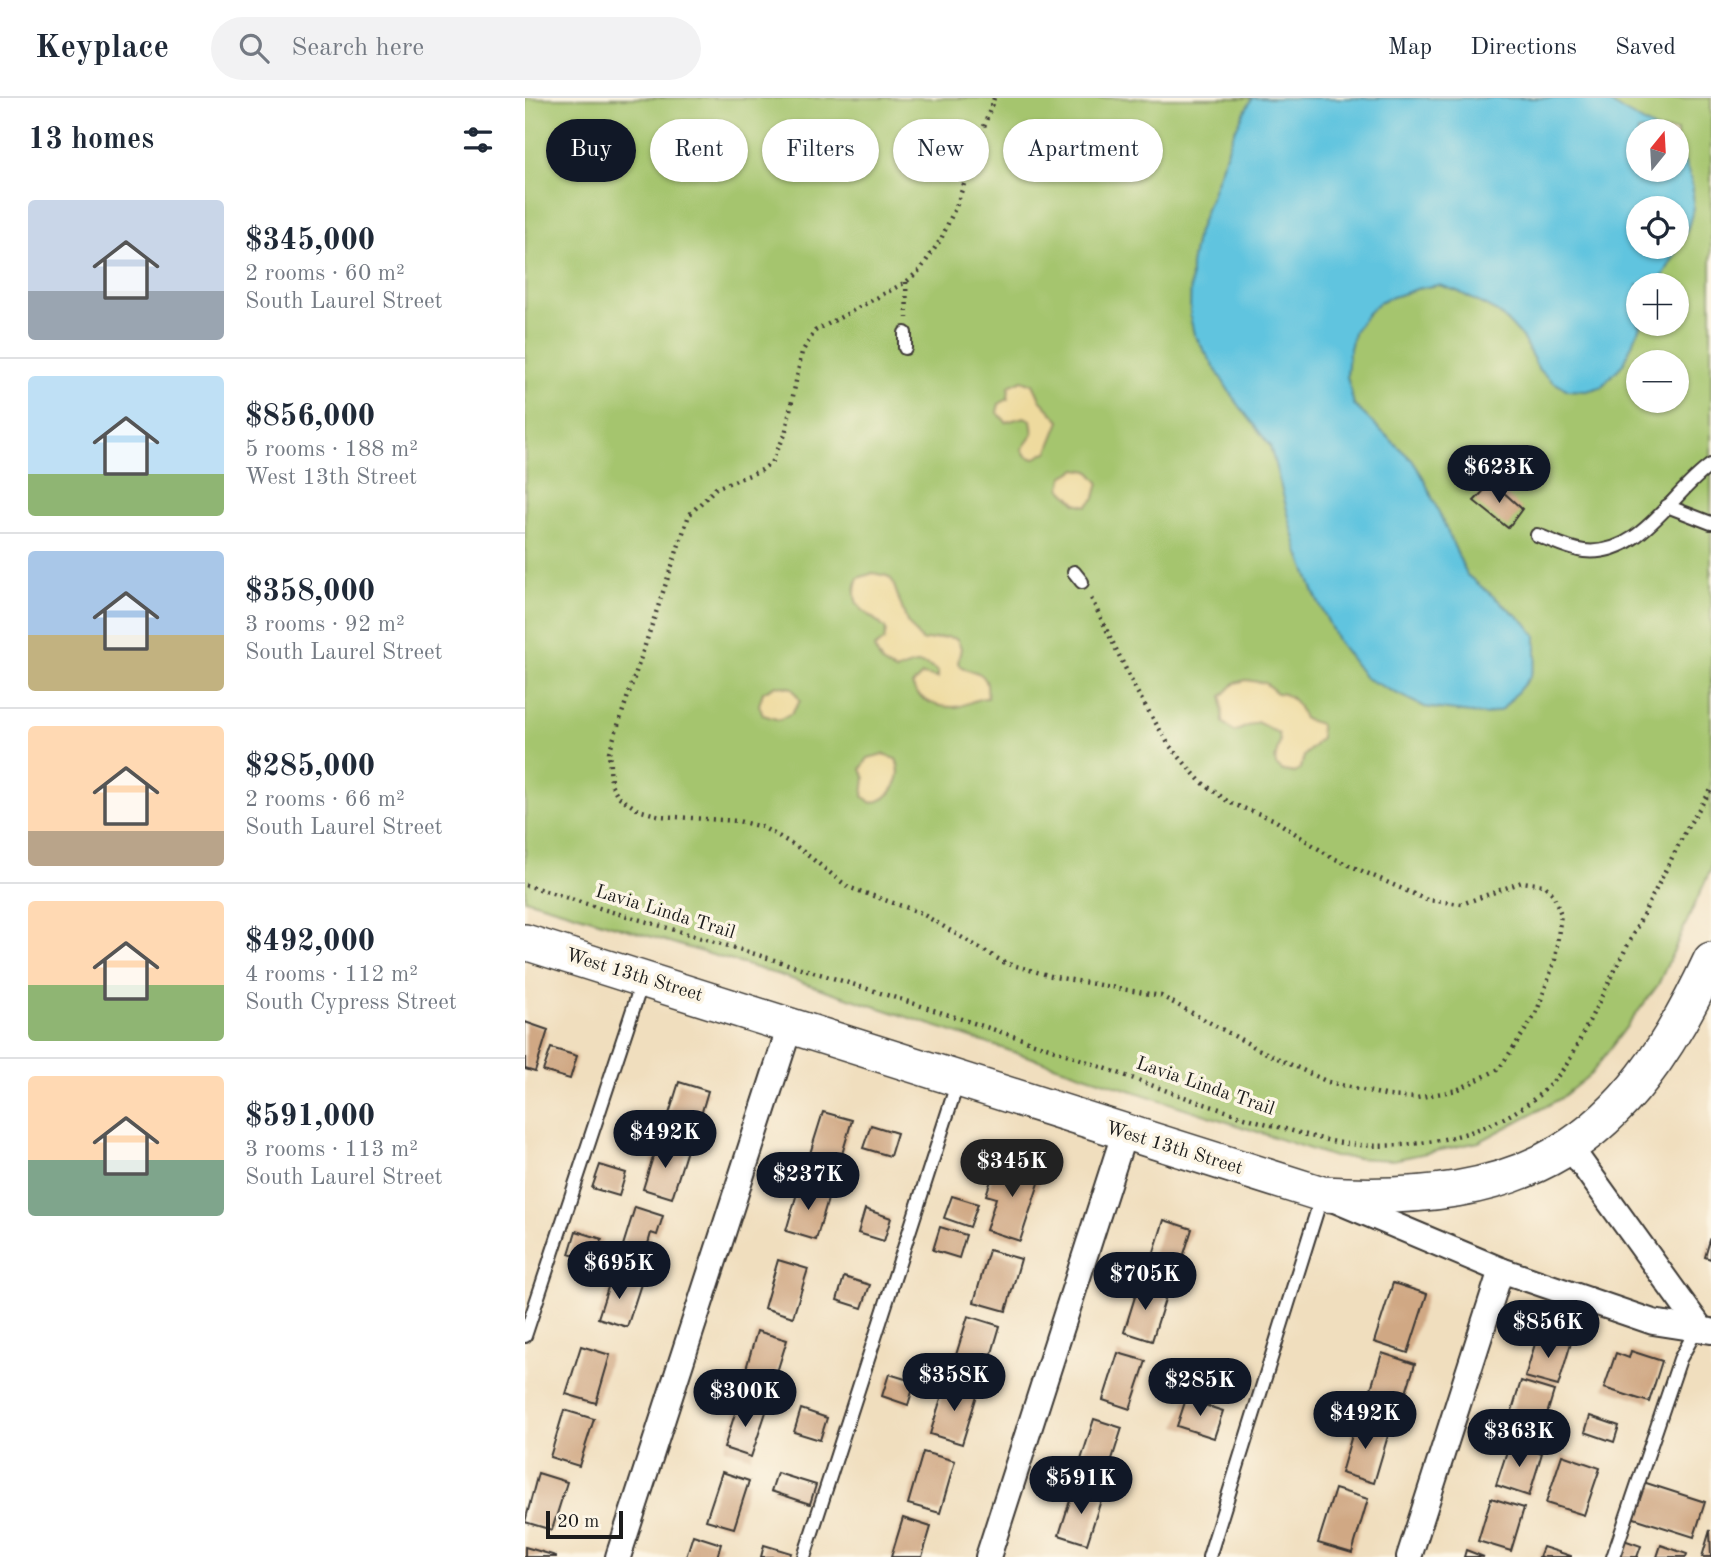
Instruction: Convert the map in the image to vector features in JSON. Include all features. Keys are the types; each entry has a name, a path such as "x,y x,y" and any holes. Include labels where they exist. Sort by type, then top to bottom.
{"main road":[{"name":"West 13th Street","path":"525,942 1124,1134 1322,1194"},
{"path":"1322,1194 1384,1198 1463,1190 1545,1162 1570,1147 1628,1095 1657,1060 1675,1034 1711,960"}],"street":[{"path":"618,1557 790,1026"},
{"path":"988,1557 1124,1134"},
{"path":"1570,1147 1705,1329"},
{"name":"West 13th Street","path":"1322,1194 1402,1231 1501,1270 1653,1322 1705,1329"},
{"path":"1409,1557 1501,1270"}],"lane":[{"path":"905,332 905,348"},
{"path":"1537,535 1581,551 1612,549 1631,540 1694,478 1711,465"},
{"path":"1667,506 1711,523"},
{"path":"525,1336 643,978"},
{"path":"804,1557 959,1079"},
{"path":"1209,1557 1322,1194"},
{"path":"1613,1557 1680,1359 1705,1329"}],"path":[{"path":"994,98 948,223 920,270 906,282 815,331 802,352 778,452 762,470 716,488 688,515 609,752 608,770 618,796 628,805 649,814 731,821 762,827 796,846 848,887 919,912 1005,963 1055,978 1161,996 1260,1051 1328,1082 1389,1096 1417,1098 1457,1090 1499,1069 1536,1014 1555,960 1560,914 1553,894 1544,885 1523,882 1462,904 1427,900 1331,857 1272,820 1230,803 1200,781 1169,746 1137,692 1078,577"},
{"path":"905,332 906,282"},
{"name":"Lavia Linda Trail","path":"525,885 1047,1047 1268,1124 1321,1139 1355,1144 1410,1144 1457,1136 1487,1126 1515,1111 1552,1085 1570,1059 1687,828 1711,790"}],"green space":[{"path":"525,98 1711,98 1711,869 1658,985 1591,1074 1560,1099 1479,1142 1393,1160 1334,1157 776,974 525,899"}],"sand":[{"path":"1022,380 1033,384 1041,401 1060,421 1048,451 1034,459 1026,456 1022,449 1033,434 1031,420 1024,417 1006,422 997,412 999,404 1008,399 1009,386"},
{"path":"1077,469 1089,471 1099,482 1095,498 1087,506 1076,503 1061,488 1063,477"},
{"path":"873,573 892,580 907,622 922,641 947,637 957,639 961,648 958,663 984,677 988,698 955,707 936,705 919,695 912,685 922,675 938,678 938,672 918,664 896,671 882,663 874,648 884,641 886,630 862,610 855,598 858,578"},
{"path":"1246,680 1265,683 1277,693 1287,695 1300,709 1304,719 1320,724 1321,738 1304,756 1301,768 1295,773 1283,771 1276,765 1275,757 1280,741 1278,733 1257,722 1234,732 1223,722 1222,696 1235,683"},
{"path":"776,685 792,688 800,701 792,713 779,720 763,715 759,705 763,692"},
{"path":"883,754 896,759 899,773 890,793 871,803 863,796 865,778 861,769 868,758"}],"water":[{"path":"1252,98 1601,98 1637,119 1626,119 1626,182 1689,182 1689,175 1693,203 1689,224 1689,196 1626,196 1626,259 1673,259 1665,273 1626,273 1626,336 1636,336 1630,350 1626,350 1624,363 1601,387 1586,391 1568,390 1553,382 1539,370 1522,337 1497,312 1457,291 1439,285 1420,288 1381,301 1355,330 1349,352 1347,376 1354,405 1412,460 1423,477 1467,575 1525,622 1536,636 1536,659 1530,677 1502,710 1486,715 1424,707 1365,678 1337,640 1298,551 1270,446 1232,396 1194,334 1190,317 1191,265 1196,237 1234,132"}],"building":[{"path":"1492,482 1522,509 1508,528 1474,501"},
{"path":"525,1022 548,1030 535,1072 525,1069"},
{"path":"551,1048 577,1056 570,1079 543,1071"},
{"path":"679,1082 708,1091 694,1139 664,1130"},
{"path":"823,1112 852,1120 838,1168 808,1160"},
{"path":"871,1125 897,1133 890,1156 863,1148"},
{"path":"658,1141 687,1150 672,1198 643,1189"},
{"path":"998,1160 1042,1174 1020,1241 986,1230 996,1198 986,1195"},
{"path":"600,1165 626,1173 619,1196 592,1188"},
{"path":"800,1183 830,1192 816,1240 786,1231"},
{"path":"952,1196 978,1204 970,1227 944,1218"},
{"path":"635,1207 663,1216 657,1235 651,1233 643,1262 620,1255"},
{"path":"865,1209 891,1218 884,1241 858,1233"},
{"path":"1164,1220 1192,1229 1177,1276 1149,1268"},
{"path":"940,1227 966,1235 959,1258 933,1250"},
{"path":"576,1231 602,1239 595,1262 569,1254"},
{"path":"1711,1241 1711,1259 1705,1257"},
{"path":"989,1250 1021,1259 1006,1311 974,1302"},
{"path":"778,1260 808,1269 793,1317 764,1308"},
{"path":"612,1275 641,1284 627,1327 598,1318"},
{"path":"844,1277 870,1285 862,1308 837,1300"},
{"path":"1393,1283 1427,1294 1408,1353 1374,1342"},
{"path":"1139,1284 1167,1293 1152,1341 1124,1332"},
{"path":"968,1316 1000,1326 985,1377 952,1368"},
{"path":"757,1331 787,1340 772,1388 743,1379"},
{"path":"1538,1334 1571,1343 1558,1386 1525,1377"},
{"path":"581,1346 610,1355 596,1403 566,1394"},
{"path":"1631,1351 1662,1361 1649,1402 1604,1388 1616,1353 1629,1358"},
{"path":"1118,1353 1146,1361 1130,1409 1103,1400"},
{"path":"1382,1353 1415,1364 1398,1418 1365,1408"},
{"path":"889,1374 915,1382 908,1405 882,1396"},
{"path":"1521,1381 1554,1391 1541,1434 1508,1424"},
{"path":"946,1382 978,1392 962,1444 930,1434"},
{"path":"1186,1399 1223,1411 1214,1438 1177,1426"},
{"path":"739,1401 767,1409 751,1457 724,1448"},
{"path":"801,1409 827,1418 820,1440 794,1432"},
{"path":"564,1410 594,1419 579,1466 550,1457"},
{"path":"1590,1416 1619,1426 1614,1442 1585,1432"},
{"path":"1357,1418 1390,1429 1374,1483 1341,1473"},
{"path":"1094,1419 1122,1428 1107,1475 1079,1466"},
{"path":"1510,1442 1542,1453 1529,1496 1496,1485"},
{"path":"923,1452 955,1461 940,1513 908,1504"},
{"path":"1562,1455 1600,1468 1584,1515 1546,1503"},
{"path":"722,1472 749,1481 734,1528 706,1520"},
{"path":"538,1473 567,1482 552,1530 525,1522"},
{"path":"777,1473 816,1485 810,1504 771,1491"},
{"path":"1640,1481 1705,1502 1694,1537 1628,1516"},
{"path":"1074,1488 1102,1497 1087,1544 1059,1535"},
{"path":"1335,1489 1368,1499 1352,1553 1318,1543"},
{"path":"1491,1498 1524,1508 1511,1551 1478,1541"},
{"path":"903,1518 931,1527 922,1557 891,1557"},
{"path":"1710,1530 1711,1557 1702,1557"},
{"path":"693,1535 721,1544 717,1557 686,1557"},
{"path":"1621,1539 1641,1546 1637,1557 1616,1557"},
{"path":"764,1545 791,1553 789,1557 761,1557"},
{"path":"1661,1545 1687,1554 1686,1557 1657,1557"},
{"path":"525,1547 556,1556 556,1557 525,1557"},
{"path":"1543,1547 1571,1556 1571,1557 1539,1557"},
{"path":"1466,1550 1484,1557 1464,1557"}]}
